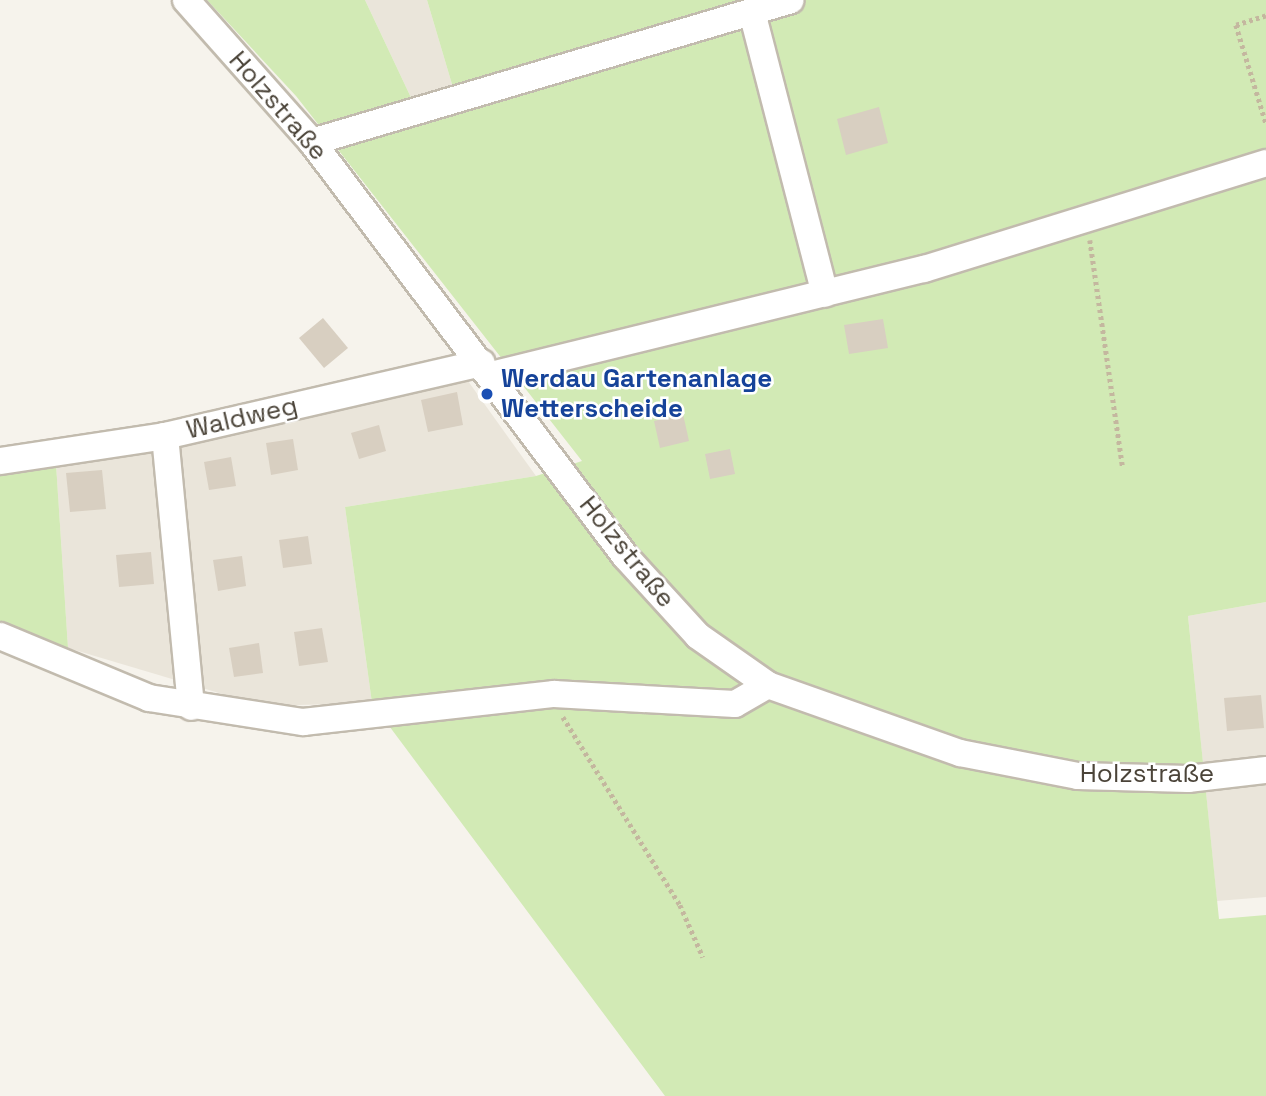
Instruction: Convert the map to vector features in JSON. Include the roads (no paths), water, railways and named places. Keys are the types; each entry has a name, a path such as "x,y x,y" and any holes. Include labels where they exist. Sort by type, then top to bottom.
{"street":[{"name":"Holzstraße","path":"186,0 312,142 487,369 625,556 698,636 768,685 960,753 1078,776 1188,779 1266,771"},
{"path":"312,142 593,54 790,0"},
{"path":"752,12 825,294"},
{"name":"Waldweg","path":"0,461 165,436 487,369 825,294 1266,163"},
{"path":"165,436 191,707"},
{"path":"0,636 149,698 191,707 303,722 554,694 735,704 768,685"}],"place":[{"name":"Werdau Gartenanlage Wetterscheide","path":"487,394"}]}
